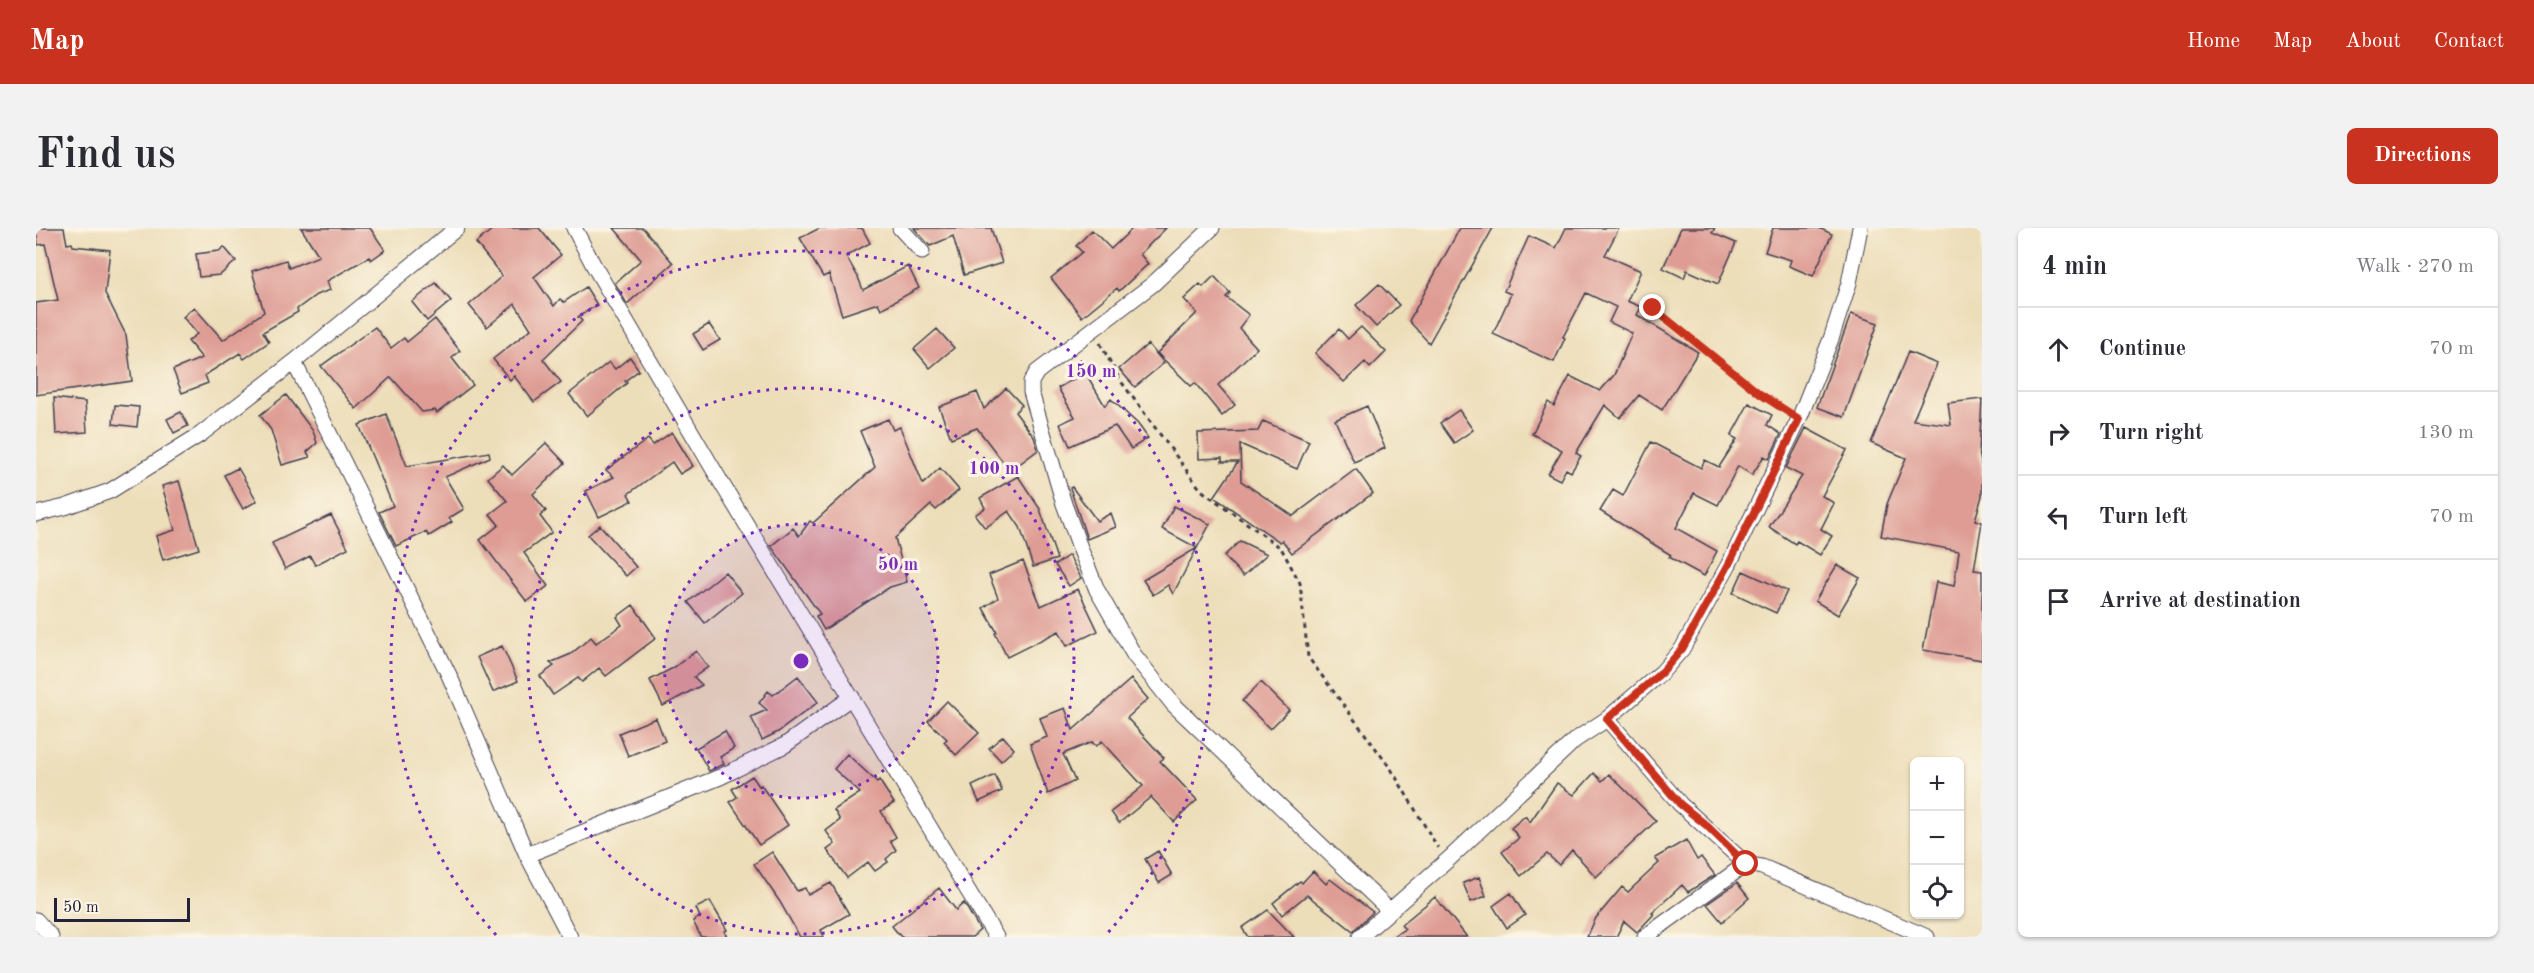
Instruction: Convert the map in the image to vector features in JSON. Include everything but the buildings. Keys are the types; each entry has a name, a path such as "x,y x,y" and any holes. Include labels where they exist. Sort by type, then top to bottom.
{"street":[{"path":"36,514 65,507 110,491 201,434 294,362 457,228"},
{"path":"574,228 722,484 996,937"},
{"path":"900,228 922,252"},
{"path":"1212,228 1153,284 1092,328 1037,372 1031,382 1031,392 1064,504 1097,590 1134,655 1173,705 1390,911"},
{"path":"1360,937 1450,858 1575,740 1607,719 1662,672 1682,649 1729,564 1799,419 1831,339 1849,283 1860,228"},
{"path":"294,362 449,675 526,855 570,937"},
{"path":"526,855 720,777 785,745 852,697"},
{"path":"1607,719 1680,804 1706,825 1746,864 1762,867 1927,937"},
{"path":"1645,937 1746,864"},
{"path":"36,920 51,937"}],"path":[{"path":"1653,308 1760,394 1799,419"},
{"path":"1092,328 1120,380 1201,490 1281,548 1300,583 1308,657 1391,769 1440,850 1450,858"}],"route":[{"path":"1653,308 1760,394 1799,419 1729,564 1682,649 1662,672 1607,719 1631,750 1680,804 1706,825 1746,864"}]}
